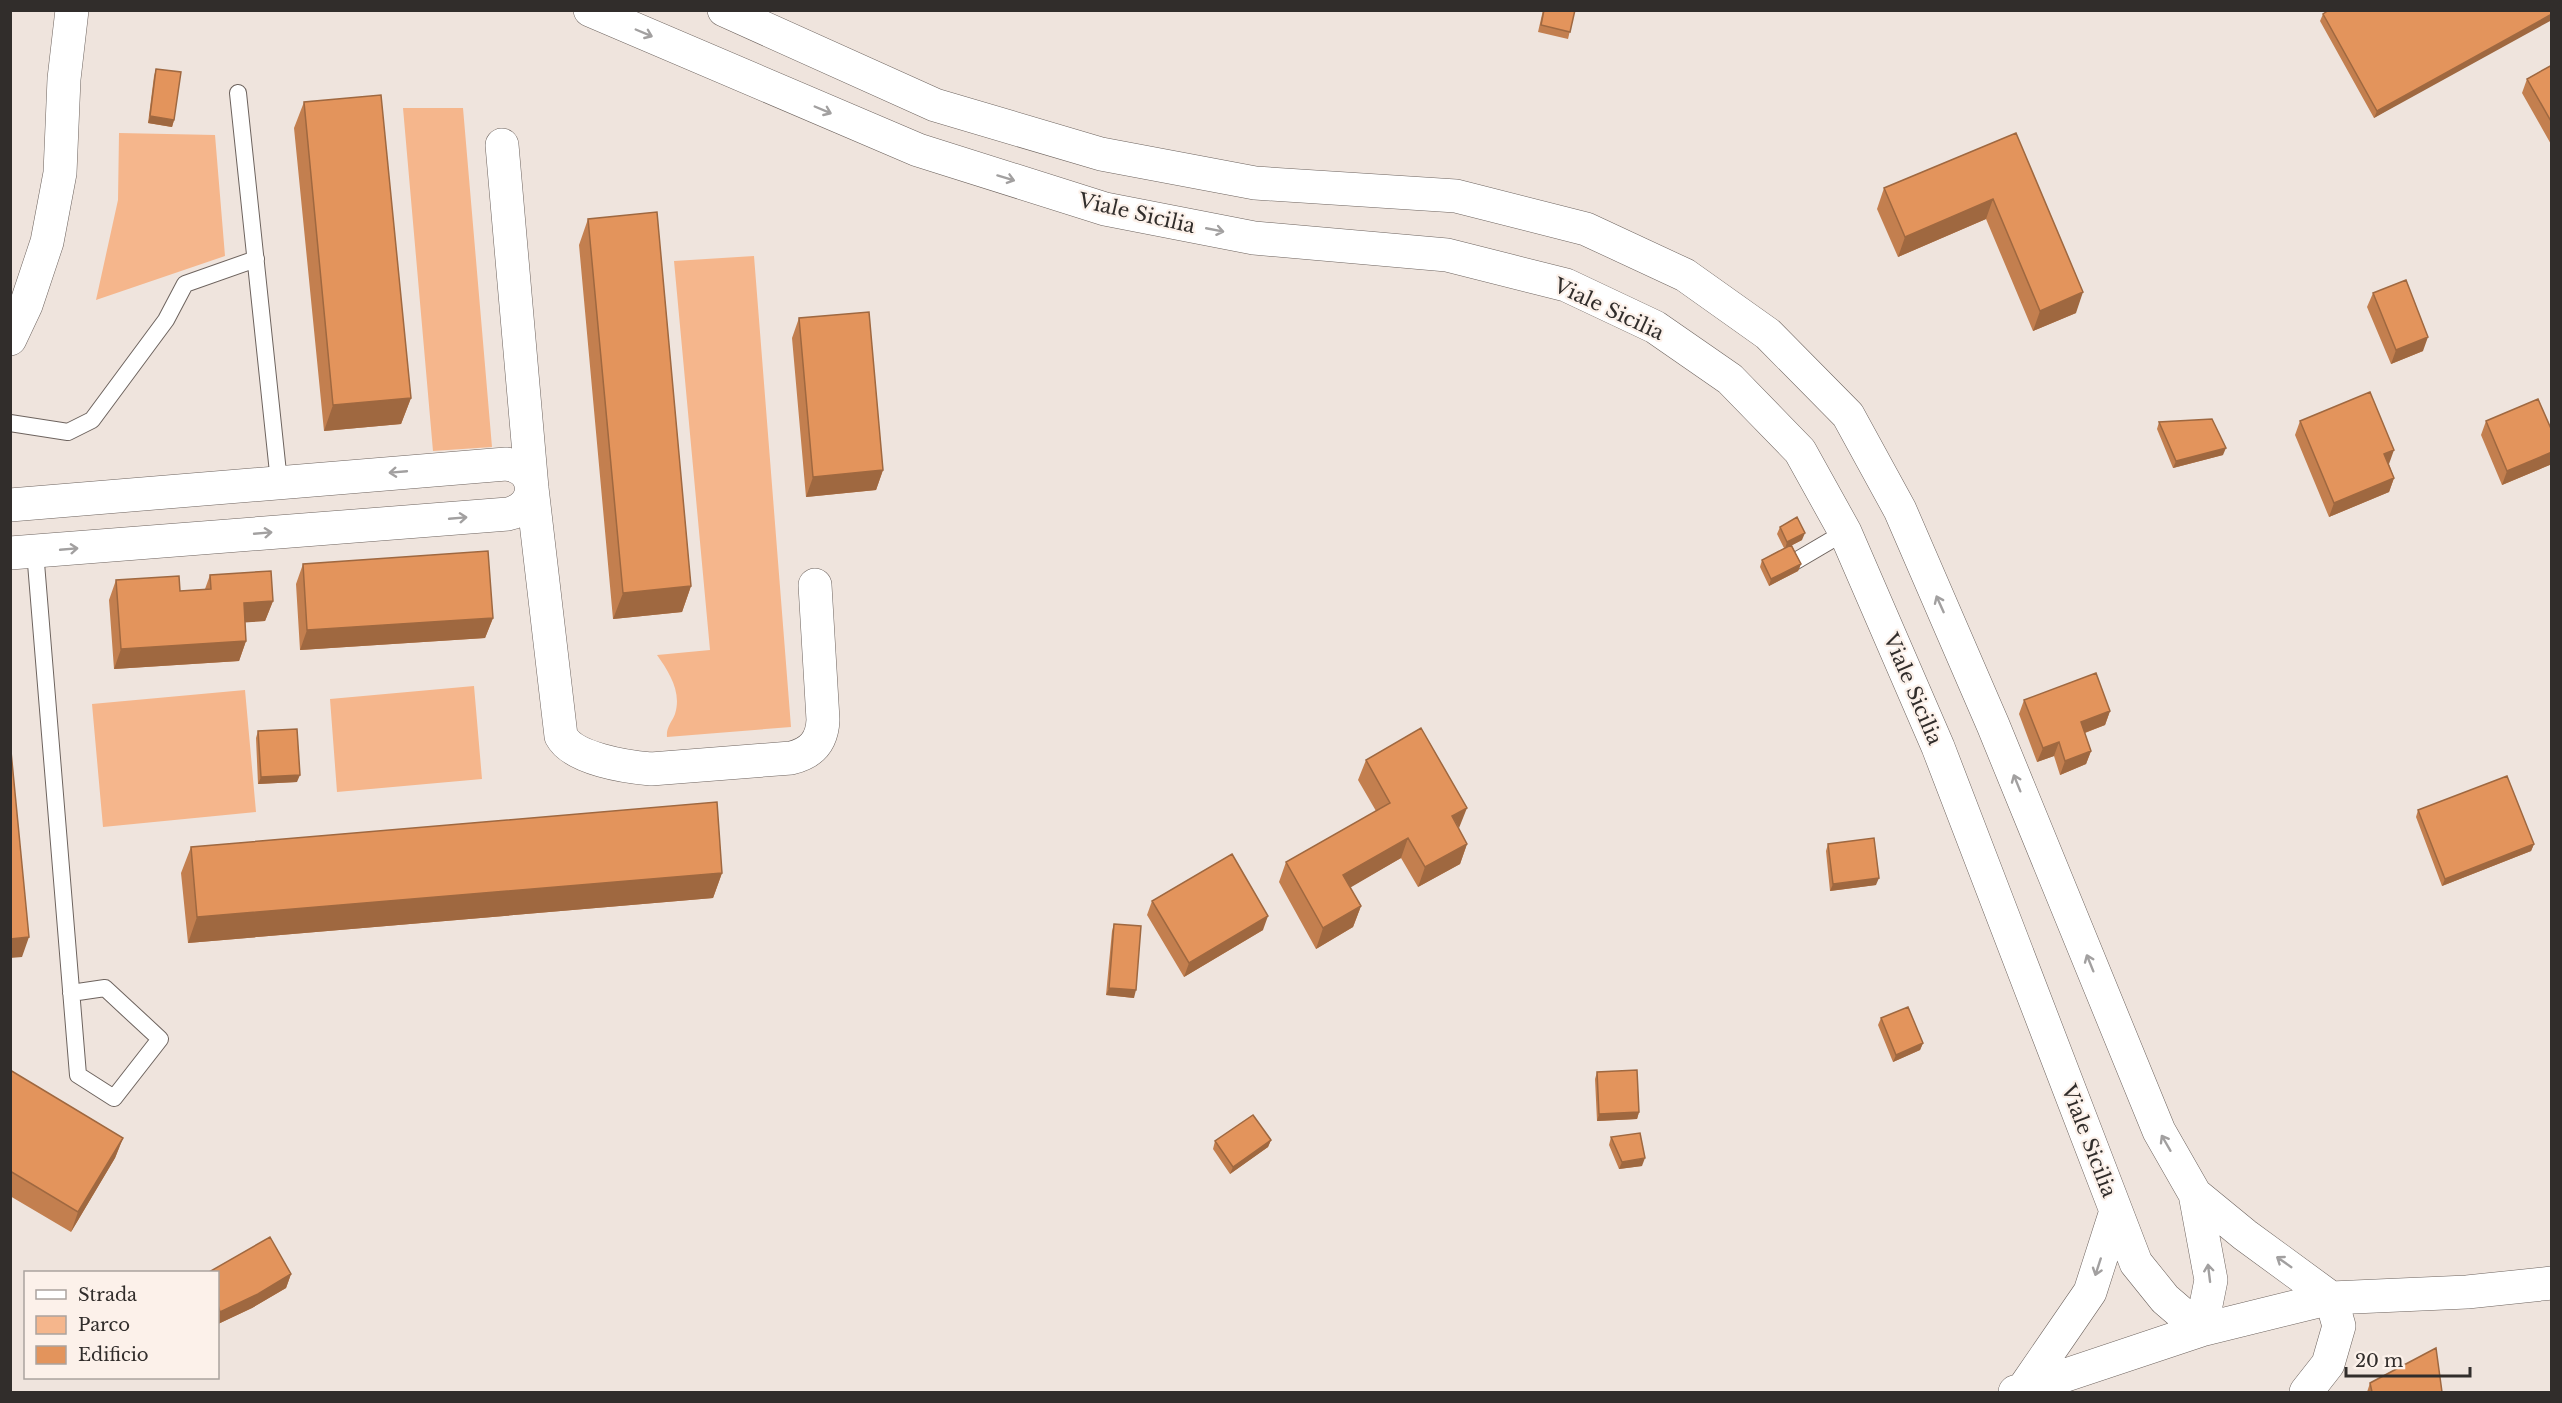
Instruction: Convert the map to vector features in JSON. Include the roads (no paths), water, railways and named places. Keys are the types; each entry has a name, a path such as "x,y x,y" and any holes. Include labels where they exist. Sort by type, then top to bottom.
{"main road":[{"name":"Viale Sicilia","path":"590,10 918,150 1105,209 1254,238 1447,255 1566,285 1655,327 1730,379 1800,451 1845,532 1938,747 2136,1263 2165,1299 2201,1330"},
{"path":"724,10 935,105 1101,154 1255,183 1456,196 1586,229 1685,275 1768,334 1848,415 1900,510 1993,725 2159,1131 2195,1194 2211,1280 2201,1330"},
{"path":"10,339 26,305 48,242 60,173 69,16"},
{"path":"502,145 532,488 561,736 570,748 578,751 628,767 651,769 791,758 811,750 823,731 815,585"},
{"path":"10,505 506,464 521,468 530,480 532,488 528,503 516,512 508,514 23,552"},
{"path":"2195,1194 2245,1235 2331,1298 2339,1326 2328,1364 2306,1392"},
{"path":"2019,1390 2090,1292 2116,1211"},
{"path":"2019,1390 2201,1330 2331,1298 2467,1292 2552,1283"}],"lane":[{"path":"238,93 279,482"},
{"path":"10,423 68,432 92,420 166,320 185,284 256,259"},
{"path":"1794,562 1845,532"},
{"path":"23,552 78,1075 114,1098 159,1040 105,988 71,993"}]}
